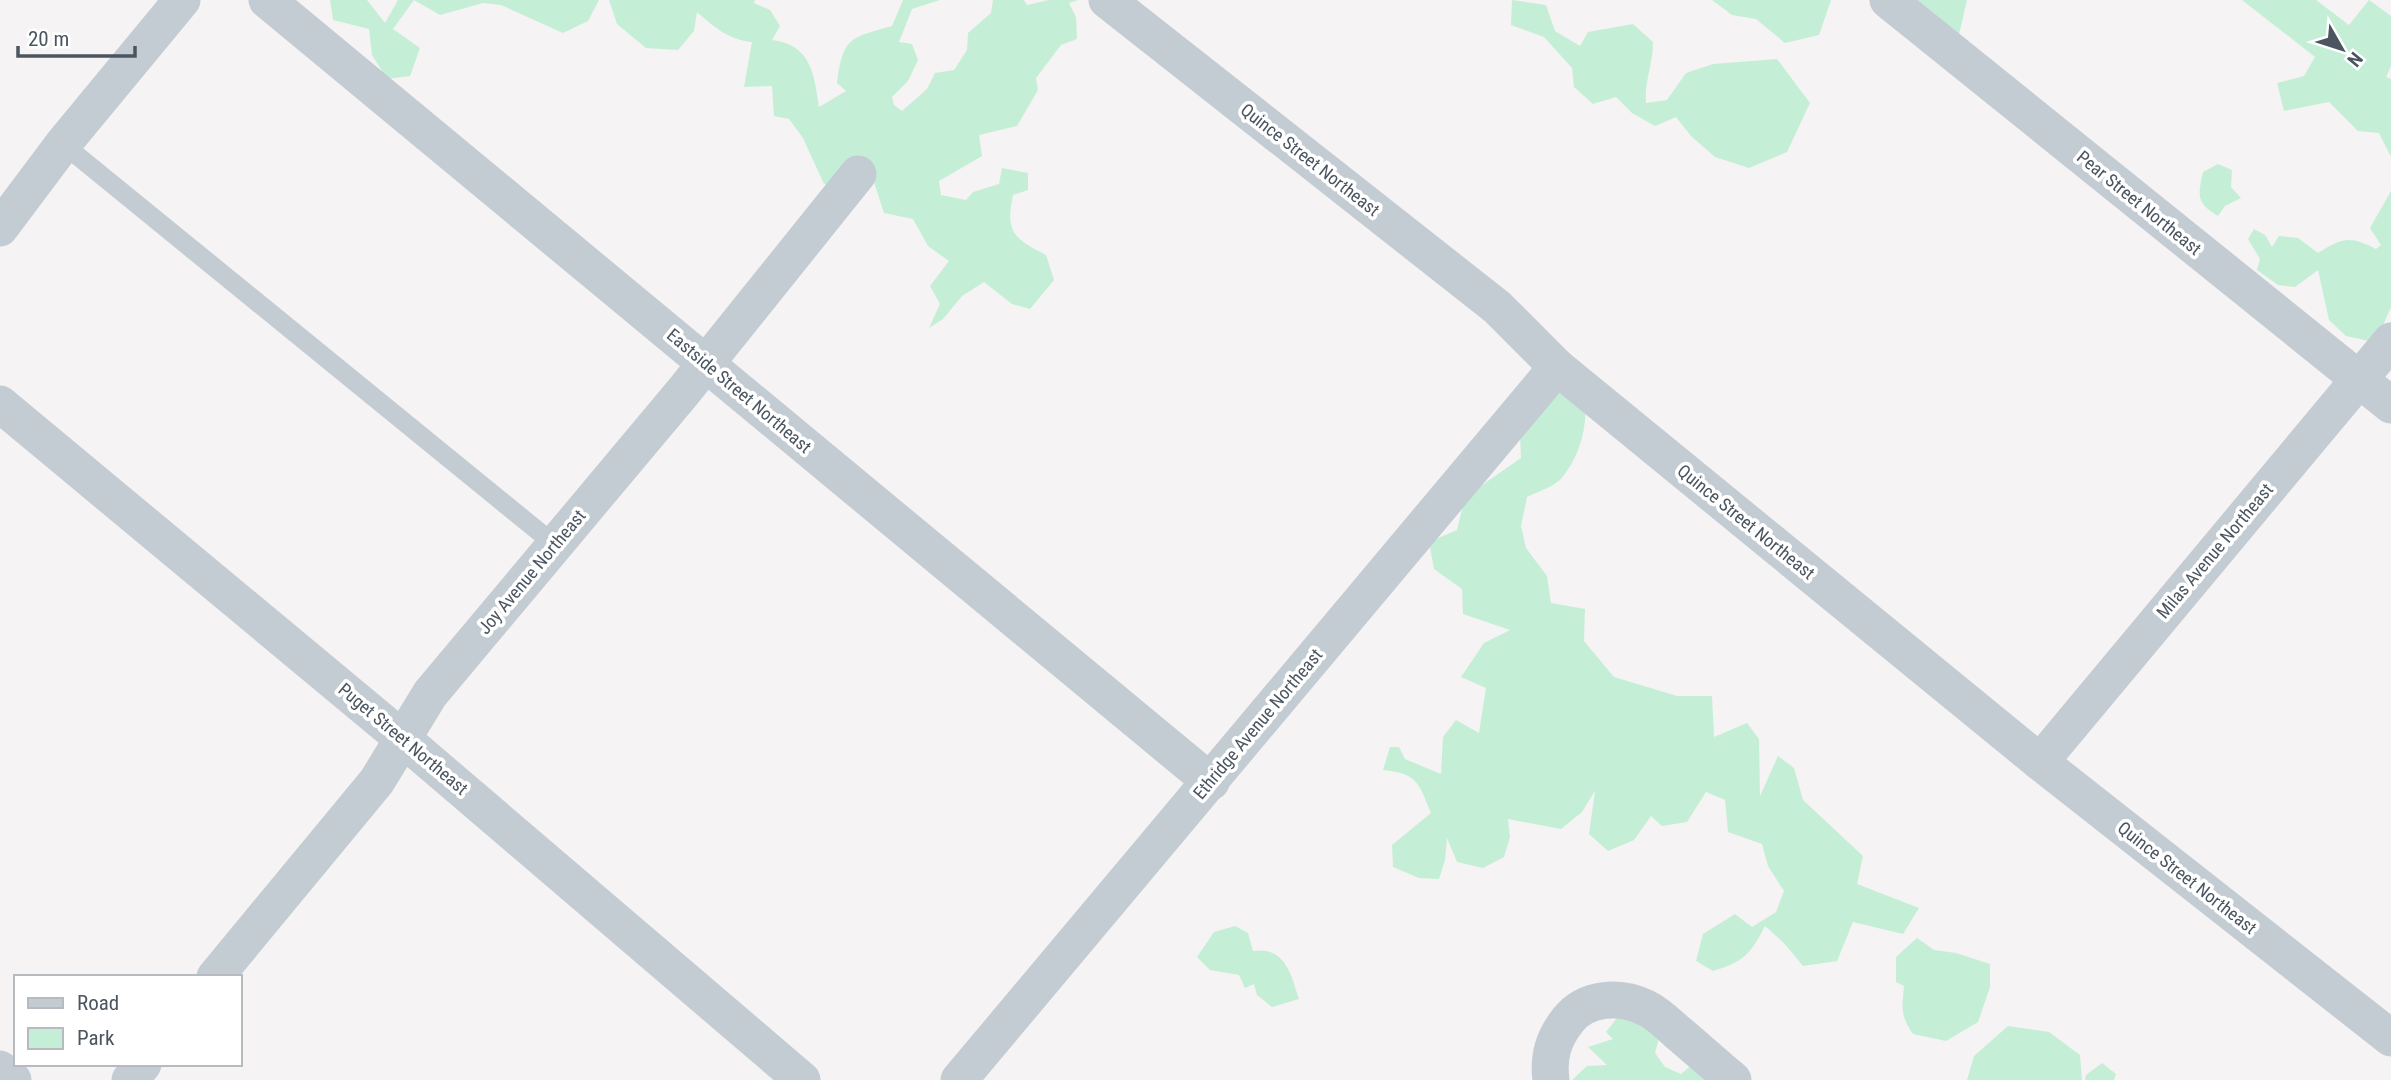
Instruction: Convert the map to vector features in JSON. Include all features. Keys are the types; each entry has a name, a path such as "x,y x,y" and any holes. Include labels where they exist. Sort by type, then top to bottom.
{"street":[{"path":"0,228 63,144 182,0"},
{"name":"Eastside Street Northeast","path":"267,0 1211,782"},
{"name":"Quince Street Northeast","path":"1107,0 1497,307 1557,367 2040,762 2391,1038"},
{"name":"Pear Street Northeast","path":"1888,0 2391,405"},
{"name":"Joy Avenue Northeast","path":"217,975 377,781 430,694 683,392 858,174"},
{"name":"Milas Avenue Northeast","path":"2040,762 2391,341"},
{"name":"Ethridge Avenue Northeast","path":"959,1080 1557,367"},
{"name":"Puget Street Northeast","path":"0,404 403,739 802,1080"},
{"path":"1551,1080 1552,1047 1558,1033 1571,1016 1589,1005 1608,1000 1629,1001 1648,1008 1733,1080"},
{"path":"130,1080 141,1066"},
{"path":"0,1069 13,1080"}],"lane":[{"path":"63,144 554,544"}],"green space":[{"path":"330,0 367,0 385,23 398,0 414,0 393,29 420,48 410,76 387,79 372,55 369,29 333,20"},
{"path":"414,0 599,0 588,21 563,33 501,5 483,3 440,15"},
{"path":"609,0 755,0 754,3 770,10 780,26 772,40 796,48 809,63 819,107 846,91 837,83 842,56 851,42 858,37 892,26 903,0 940,0 912,9 899,42 912,44 918,60 908,81 892,97 894,105 902,111 927,89 935,73 954,70 967,50 968,33 991,13 993,0 1024,0 1027,5 1049,0 1078,0 1069,3 1076,17 1077,39 1061,45 1036,78 1038,90 1017,126 979,135 982,156 939,181 941,195 966,200 973,192 999,184 1002,168 1028,173 1028,190 1013,195 1011,226 1019,239 1046,255 1054,280 1030,309 1012,304 984,282 962,296 943,319 929,328 940,304 930,286 949,261 928,246 913,219 884,213 873,179 824,184 803,138 789,119 774,116 772,86 744,87 752,42 729,36 697,12 694,31 678,50 646,48 617,24"},
{"path":"1512,0 1546,5 1555,31 1580,46 1588,32 1633,24 1653,42 1646,103 1667,100 1686,73 1713,64 1777,59 1810,103 1787,152 1749,168 1715,157 1691,136 1676,117 1655,126 1632,113 1616,97 1593,104 1574,87 1572,68 1544,37 1511,25"},
{"path":"1712,0 1831,0 1819,35 1785,43 1756,19 1732,15"},
{"path":"1905,0 1967,0 1957,43"},
{"path":"2242,0 2316,0 2349,25 2369,0 2391,16 2391,66 2386,77 2391,79 2391,157 2379,133 2358,131 2329,102 2284,111 2277,83 2304,76 2315,57"},
{"path":"2218,164 2232,170 2231,187 2241,198 2225,206 2218,216 2202,202 2200,193 2203,172"},
{"path":"2391,191 2391,307 2384,323 2369,341 2346,336 2329,320 2318,270 2295,287 2278,285 2257,270 2260,259 2248,239 2254,229 2265,235 2272,247 2279,236 2298,238 2318,253 2347,240 2376,249 2381,245 2370,228"},
{"path":"1551,391 1585,391 1586,403 1582,438 1574,459 1558,482 1527,497 1521,526 1526,548 1547,576 1551,603 1585,609 1584,641 1614,677 1677,696 1712,696 1714,737 1747,723 1759,739 1760,796 1778,756 1794,768 1803,800 1863,856 1857,884 1919,908 1903,934 1853,922 1837,961 1803,966 1765,926 1745,956 1732,964 1713,971 1696,961 1703,934 1735,914 1752,927 1776,912 1784,891 1768,866 1762,844 1728,832 1725,800 1706,792 1687,822 1662,826 1651,816 1634,840 1608,851 1589,834 1595,791 1582,812 1561,829 1508,819 1510,837 1504,857 1483,868 1457,862 1447,838 1445,860 1439,879 1419,878 1393,867 1392,845 1431,813 1415,781 1403,774 1383,770 1390,747 1399,747 1405,759 1441,774 1443,737 1456,720 1479,733 1486,688 1461,677 1484,643 1510,630 1463,614 1462,589 1434,569 1429,542 1457,530 1465,497 1521,458 1519,413"},
{"path":"1235,926 1248,933 1253,951 1273,953 1280,957 1299,999 1272,1007 1257,995 1254,984 1245,988 1239,975 1210,970 1197,957 1214,932"},
{"path":"1917,938 1934,950 1956,953 1990,964 1990,987 1978,1022 1946,1041 1913,1034 1904,1016 1904,986 1896,982 1896,957"},
{"path":"1620,1014 1662,1027 1655,1053 1665,1067 1681,1074 1698,1060 1726,1080 1572,1080 1587,1066 1607,1065 1588,1047 1613,1039 1606,1032"},
{"path":"2008,1026 2049,1032 2080,1055 2082,1080 1967,1080 1974,1056"},
{"path":"2102,1063 2116,1074 2114,1080 2085,1080 2086,1075"}]}
